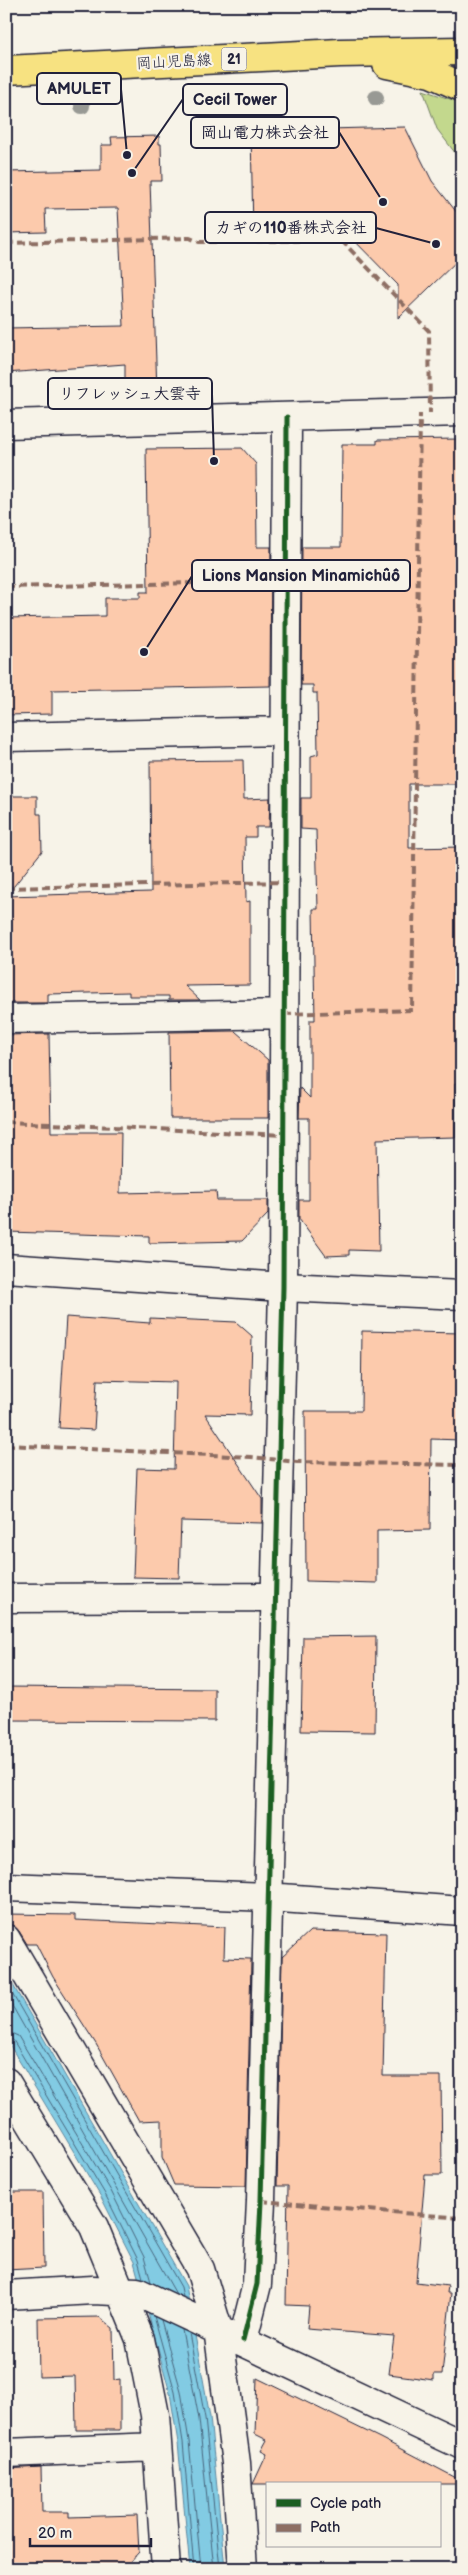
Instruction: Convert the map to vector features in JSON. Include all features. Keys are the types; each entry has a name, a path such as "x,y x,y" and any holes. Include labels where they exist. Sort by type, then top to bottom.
{"main road":[{"name":"岡山児島線","path":"6,70 340,53 462,51"},
{"path":"340,53 431,73 462,87"}],"street":[{"path":"6,424 462,412"},
{"path":"243,2340 256,2284 260,2219 283,1287 287,417"},
{"path":"6,737 285,731"},
{"path":"6,1019 284,1014"},
{"path":"6,1268 283,1287 462,1295"},
{"path":"6,1598 275,1597"},
{"path":"6,1887 267,1897 462,1911"},
{"path":"6,1939 200,2269 206,2324 236,2463 243,2569"},
{"path":"6,2082 94,2227 128,2291 155,2415 166,2569"},
{"path":"6,2295 128,2291 243,2340 462,2445"},
{"path":"6,2453 157,2447"}],"green space":[{"path":"423,90 462,103 462,162 437,129"}],"water":[{"path":"6,1973 186,2286 210,2417 225,2569 190,2569 178,2443 170,2393 134,2262 101,2197 6,2039"}],"building":[{"path":"405,127 432,181 462,219 462,256 398,318 398,285 345,231 253,233 251,131"},
{"path":"159,136 162,181 150,181 157,392 125,393 125,364 6,373 6,328 124,326 118,208 45,209 46,232 6,233 6,172 101,170 101,145 112,145 111,137"},
{"path":"462,439 462,784 409,784 409,848 462,847 462,1083 455,1083 455,1137 377,1139 379,1251 349,1250 349,1255 326,1256 299,1219 299,1200 309,1200 309,1118 299,1118 300,1088 310,1098 310,1020 315,1020 313,909 318,909 316,830 301,829 301,798 311,798 311,756 318,754 317,693 313,693 313,685 301,685 302,547 341,547 342,444 377,444 377,440"},
{"path":"242,448 256,464 257,547 271,547 270,686 52,690 52,714 6,715 6,618 105,616 105,598 140,598 140,592 148,592 146,449"},
{"path":"243,760 244,799 270,798 269,827 256,827 256,837 245,837 246,902 250,901 250,985 185,986 200,1000 169,1000 169,996 129,996 129,992 48,994 48,1003 6,1003 6,896 151,892 150,761"},
{"path":"6,796 37,796 37,814 41,814 42,851 6,896"},
{"path":"235,1031 268,1060 268,1118 170,1118 169,1032"},
{"path":"49,1034 51,1132 121,1132 120,1193 216,1191 217,1200 268,1200 268,1214 242,1241 149,1243 149,1236 6,1232 6,1035"},
{"path":"66,1317 150,1323 150,1318 236,1322 252,1336 250,1415 205,1414 262,1499 262,1523 181,1521 179,1578 133,1577 137,1468 174,1469 176,1382 97,1380 94,1430 59,1428"},
{"path":"362,1331 462,1333 462,1440 431,1439 430,1530 377,1531 377,1583 306,1581 305,1411 361,1411"},
{"path":"376,1636 375,1732 301,1731 303,1637"},
{"path":"6,1687 215,1689 215,1721 6,1720"},
{"path":"6,1914 75,1915 75,1920 225,1927 224,1958 251,1959 246,2186 174,2185 162,2157 162,2120 139,2121 96,2044 53,1977 36,1944 27,1944 14,1926 6,1923"},
{"path":"310,1931 386,1933 383,2076 441,2076 442,2175 425,2175 416,2282 448,2286 447,2293 451,2293 442,2374 434,2374 434,2380 389,2374 394,2336 307,2329 309,2306 286,2305 288,2186 277,2186 282,1957"},
{"path":"6,2192 43,2192 44,2268 6,2270"},
{"path":"99,2317 113,2328 114,2380 120,2379 120,2430 76,2430 75,2376 39,2377 38,2318"},
{"path":"257,2378 380,2438 462,2481 462,2484 440,2484 440,2482 266,2482 266,2484 253,2484 267,2454 261,2451 267,2440 255,2434"},
{"path":"41,2467 42,2512 69,2512 69,2517 137,2515 139,2552 128,2564 6,2568 6,2469"}],"marked path":[{"path":"6,243 190,238 199,242 341,240 429,331 430,413"},
{"path":"284,1014 412,1010 420,414"},
{"path":"6,587 286,581"},
{"path":"6,888 285,882"},
{"path":"6,1122 284,1135"},
{"path":"6,1445 251,1457 297,1462 462,1465"},
{"path":"261,2201 462,2218"}],"cycle path":[{"path":"243,2340 257,2284 261,2201 283,1287 287,417"}],"place":[{"name":"AMULET","path":"127,155"},
{"name":"Cecil Tower","path":"132,173"},
{"name":"岡山電力株式会社","path":"383,202"},
{"name":"カギの110番株式会社","path":"436,244"},
{"name":"リフレッシュ大雲寺","path":"214,461"},
{"name":"Lions Mansion Minamichûô","path":"144,652"}]}
